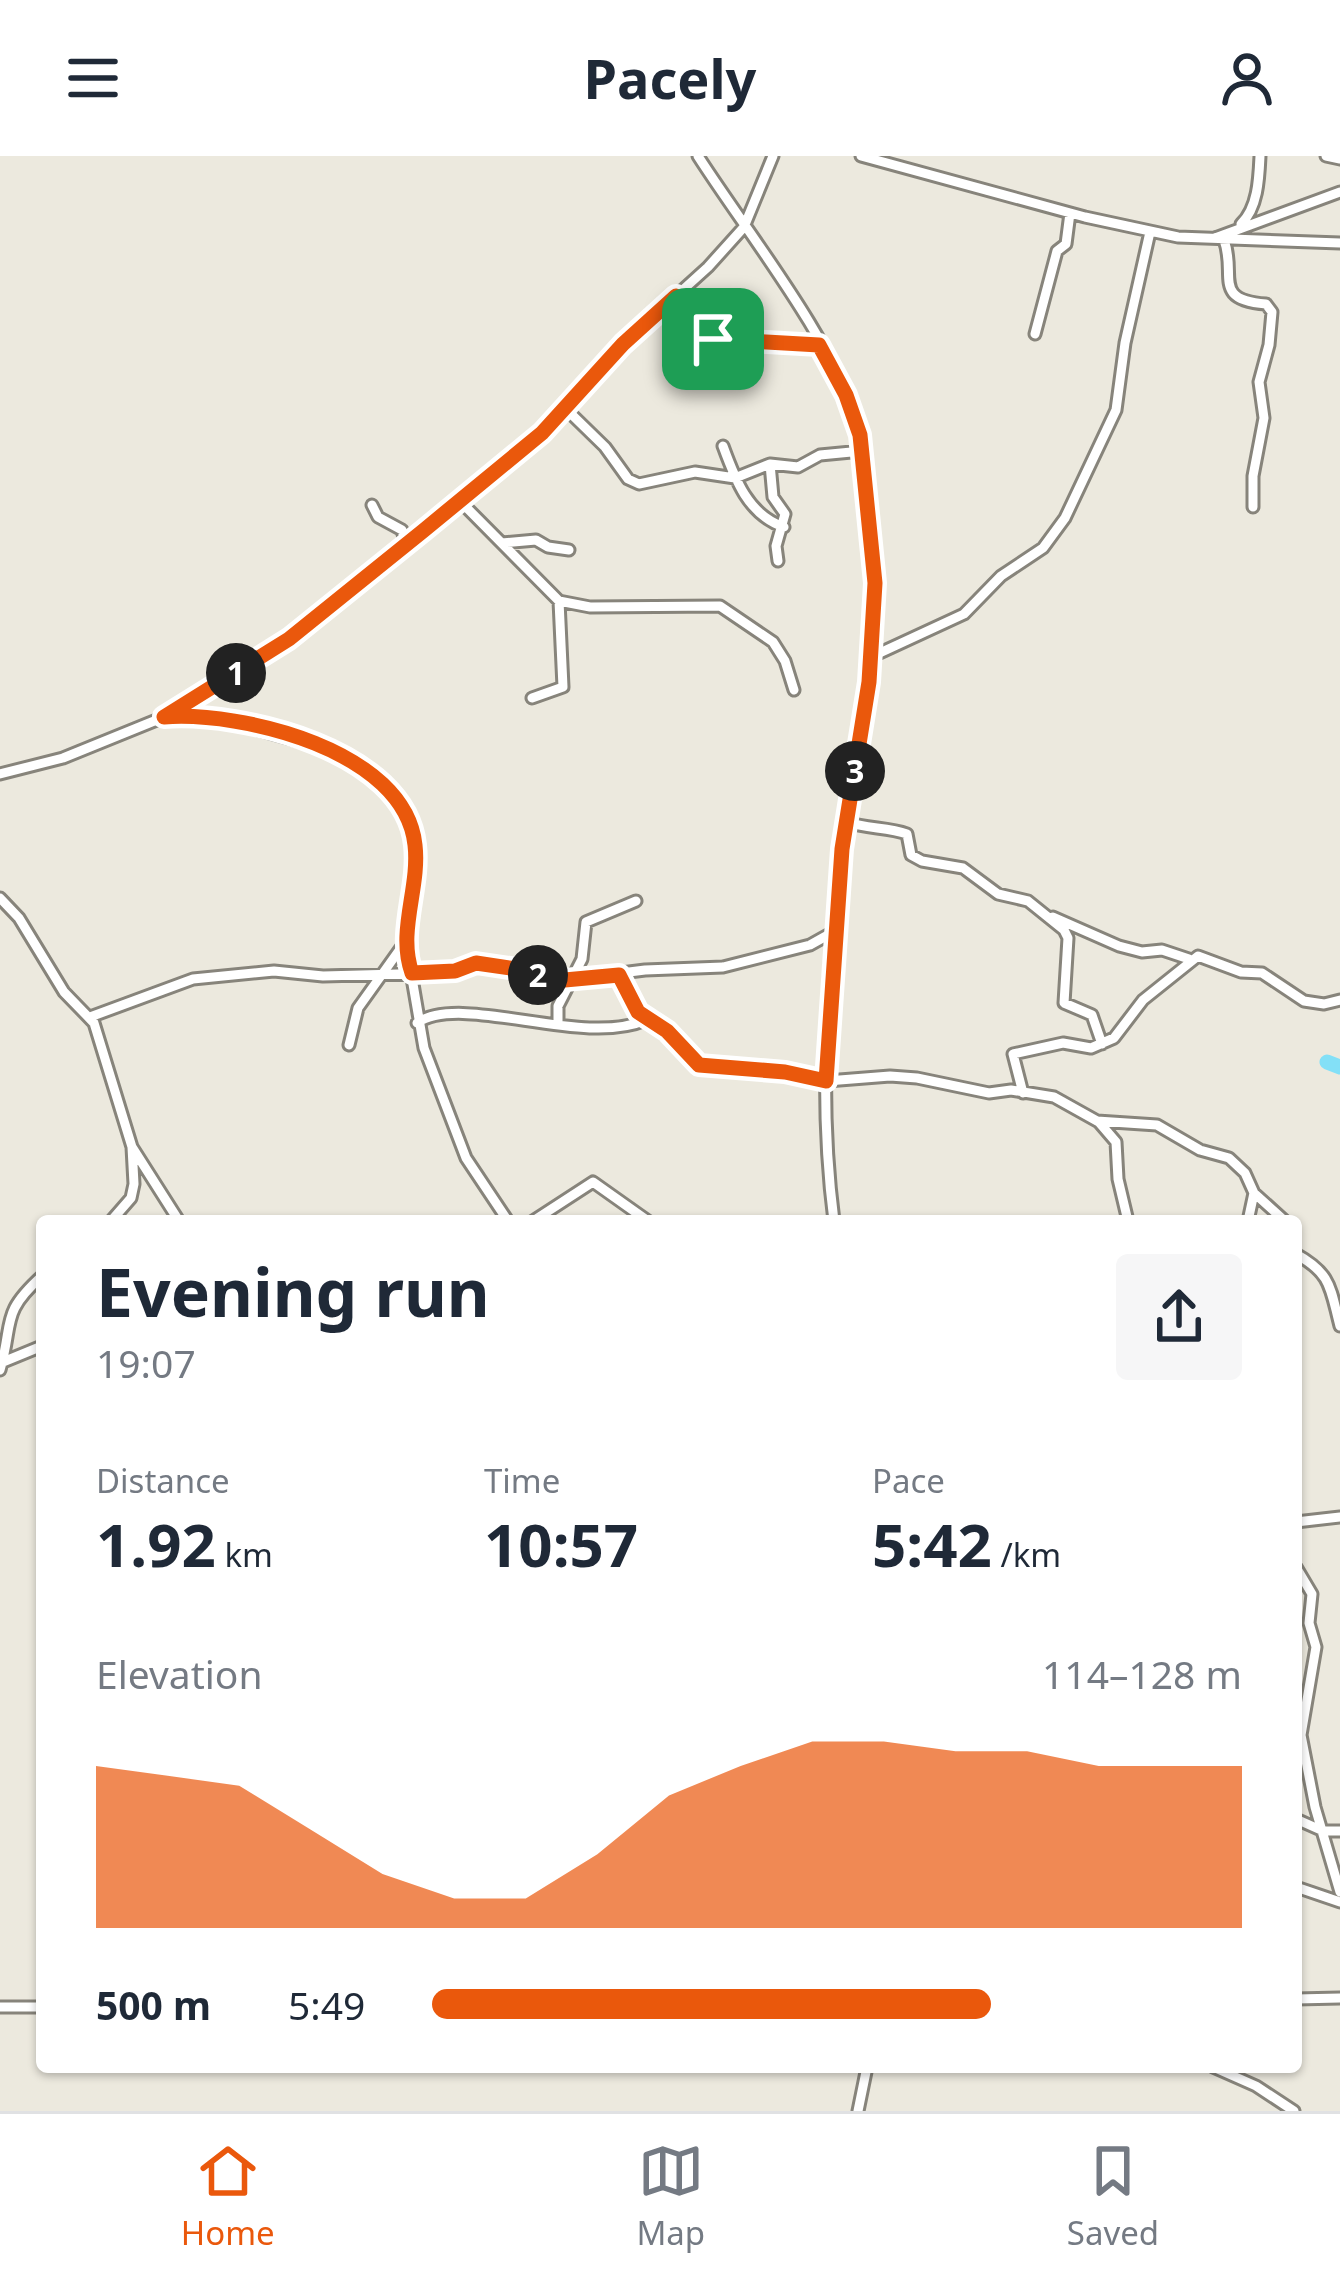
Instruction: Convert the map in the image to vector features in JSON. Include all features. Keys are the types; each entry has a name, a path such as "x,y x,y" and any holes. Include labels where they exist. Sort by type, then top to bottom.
{"street":[{"path":"698,156 819,345 855,416 862,451 875,583 872,657 835,931 826,1081 834,1215"},
{"path":"0,774 63,758 164,717 289,639 542,433 623,344 744,226 772,156"},
{"path":"861,156 1150,232 1210,240 1340,244"},
{"path":"1234,230 1248,217 1260,156"},
{"path":"1326,156 1340,159"},
{"path":"1210,240 1340,192"},
{"path":"1035,334 1057,250 1066,244 1070,213"},
{"path":"872,657 964,614 1001,576 1043,548 1065,518 1116,410 1125,343 1150,232"},
{"path":"1224,240 1226,283 1233,294 1240,300 1266,304 1272,312 1259,382 1264,424 1253,476 1253,507"},
{"path":"676,296 682,319 705,323 713,339 819,345"},
{"path":"565,408 633,482 695,472 735,478 770,464 798,467 820,455 862,451"},
{"path":"723,446 751,504 784,527"},
{"path":"770,464 773,497 785,514 776,545 778,561"},
{"path":"459,500 559,601 590,607 720,606 772,642 794,690"},
{"path":"371,505 378,517 403,530 406,545"},
{"path":"502,542 536,540 568,550"},
{"path":"532,698 563,687 559,601"},
{"path":"164,717 220,719 338,752 372,772 396,802 415,838 408,938 417,1023 456,1138 504,1215"},
{"path":"847,822 876,831 903,831 908,834 911,855 976,873 998,894 1028,901 1048,915 1119,946 1142,952 1162,950 1189,959 1207,957 1241,972 1262,973 1304,1001 1340,1000"},
{"path":"0,898 19,918 64,992 90,1017 132,1147 175,1215"},
{"path":"558,1024 558,1006 582,959 586,922 636,901"},
{"path":"1048,915 1068,938 1064,1003 1092,1015 1102,1044"},
{"path":"90,1017 193,979 274,971 378,975 455,971 488,963 554,981 723,967 810,945 835,931"},
{"path":"349,1046 358,1008 408,938"},
{"path":"1023,1094 1013,1058 1017,1052 1051,1044 1091,1048 1102,1044 1124,1030 1143,1000 1189,959"},
{"path":"619,975 628,998 646,1020 667,1031 699,1065 785,1072 826,1081 890,1076 989,1093 1011,1090 1062,1099 1096,1120 1116,1142 1127,1215"},
{"path":"417,1023 430,1016 466,1013 596,1031 646,1020"},
{"path":"1096,1120 1157,1125 1200,1150 1229,1158 1245,1172 1254,1193 1278,1215"},
{"path":"116,1215 131,1198 132,1147"},
{"path":"542,1215 593,1183 639,1215"},
{"path":"1249,1215 1254,1193"},
{"path":"1302,1258 1326,1276 1340,1326"},
{"path":"1,1366 7,1301 36,1280"},
{"path":"1,1366 36,1349"},
{"path":"1302,1521 1340,1517"},
{"path":"1302,1578 1312,1594 1310,1623 1316,1647 1302,1720"},
{"path":"1302,1755 1340,1897 1302,1888"},
{"path":"1302,1822 1323,1831 1340,1831"},
{"path":"1302,1999 1340,1998"},
{"path":"1,2004 36,2007"},
{"path":"858,2111 866,2073"},
{"path":"1227,2073 1294,2111"}],"waterway":[{"path":"1327,1062 1340,1067"}],"route":[{"path":"676,296 682,319 705,323 713,339 819,345 846,395 860,435 875,583 874,632 842,849 826,1081 785,1072 718,1070 695,1063 667,1031 638,1012 619,975 554,981 488,963 455,971 412,973 407,925 415,838 383,783 355,761 308,741 220,719 164,717 289,639 512,458 676,296"}]}
